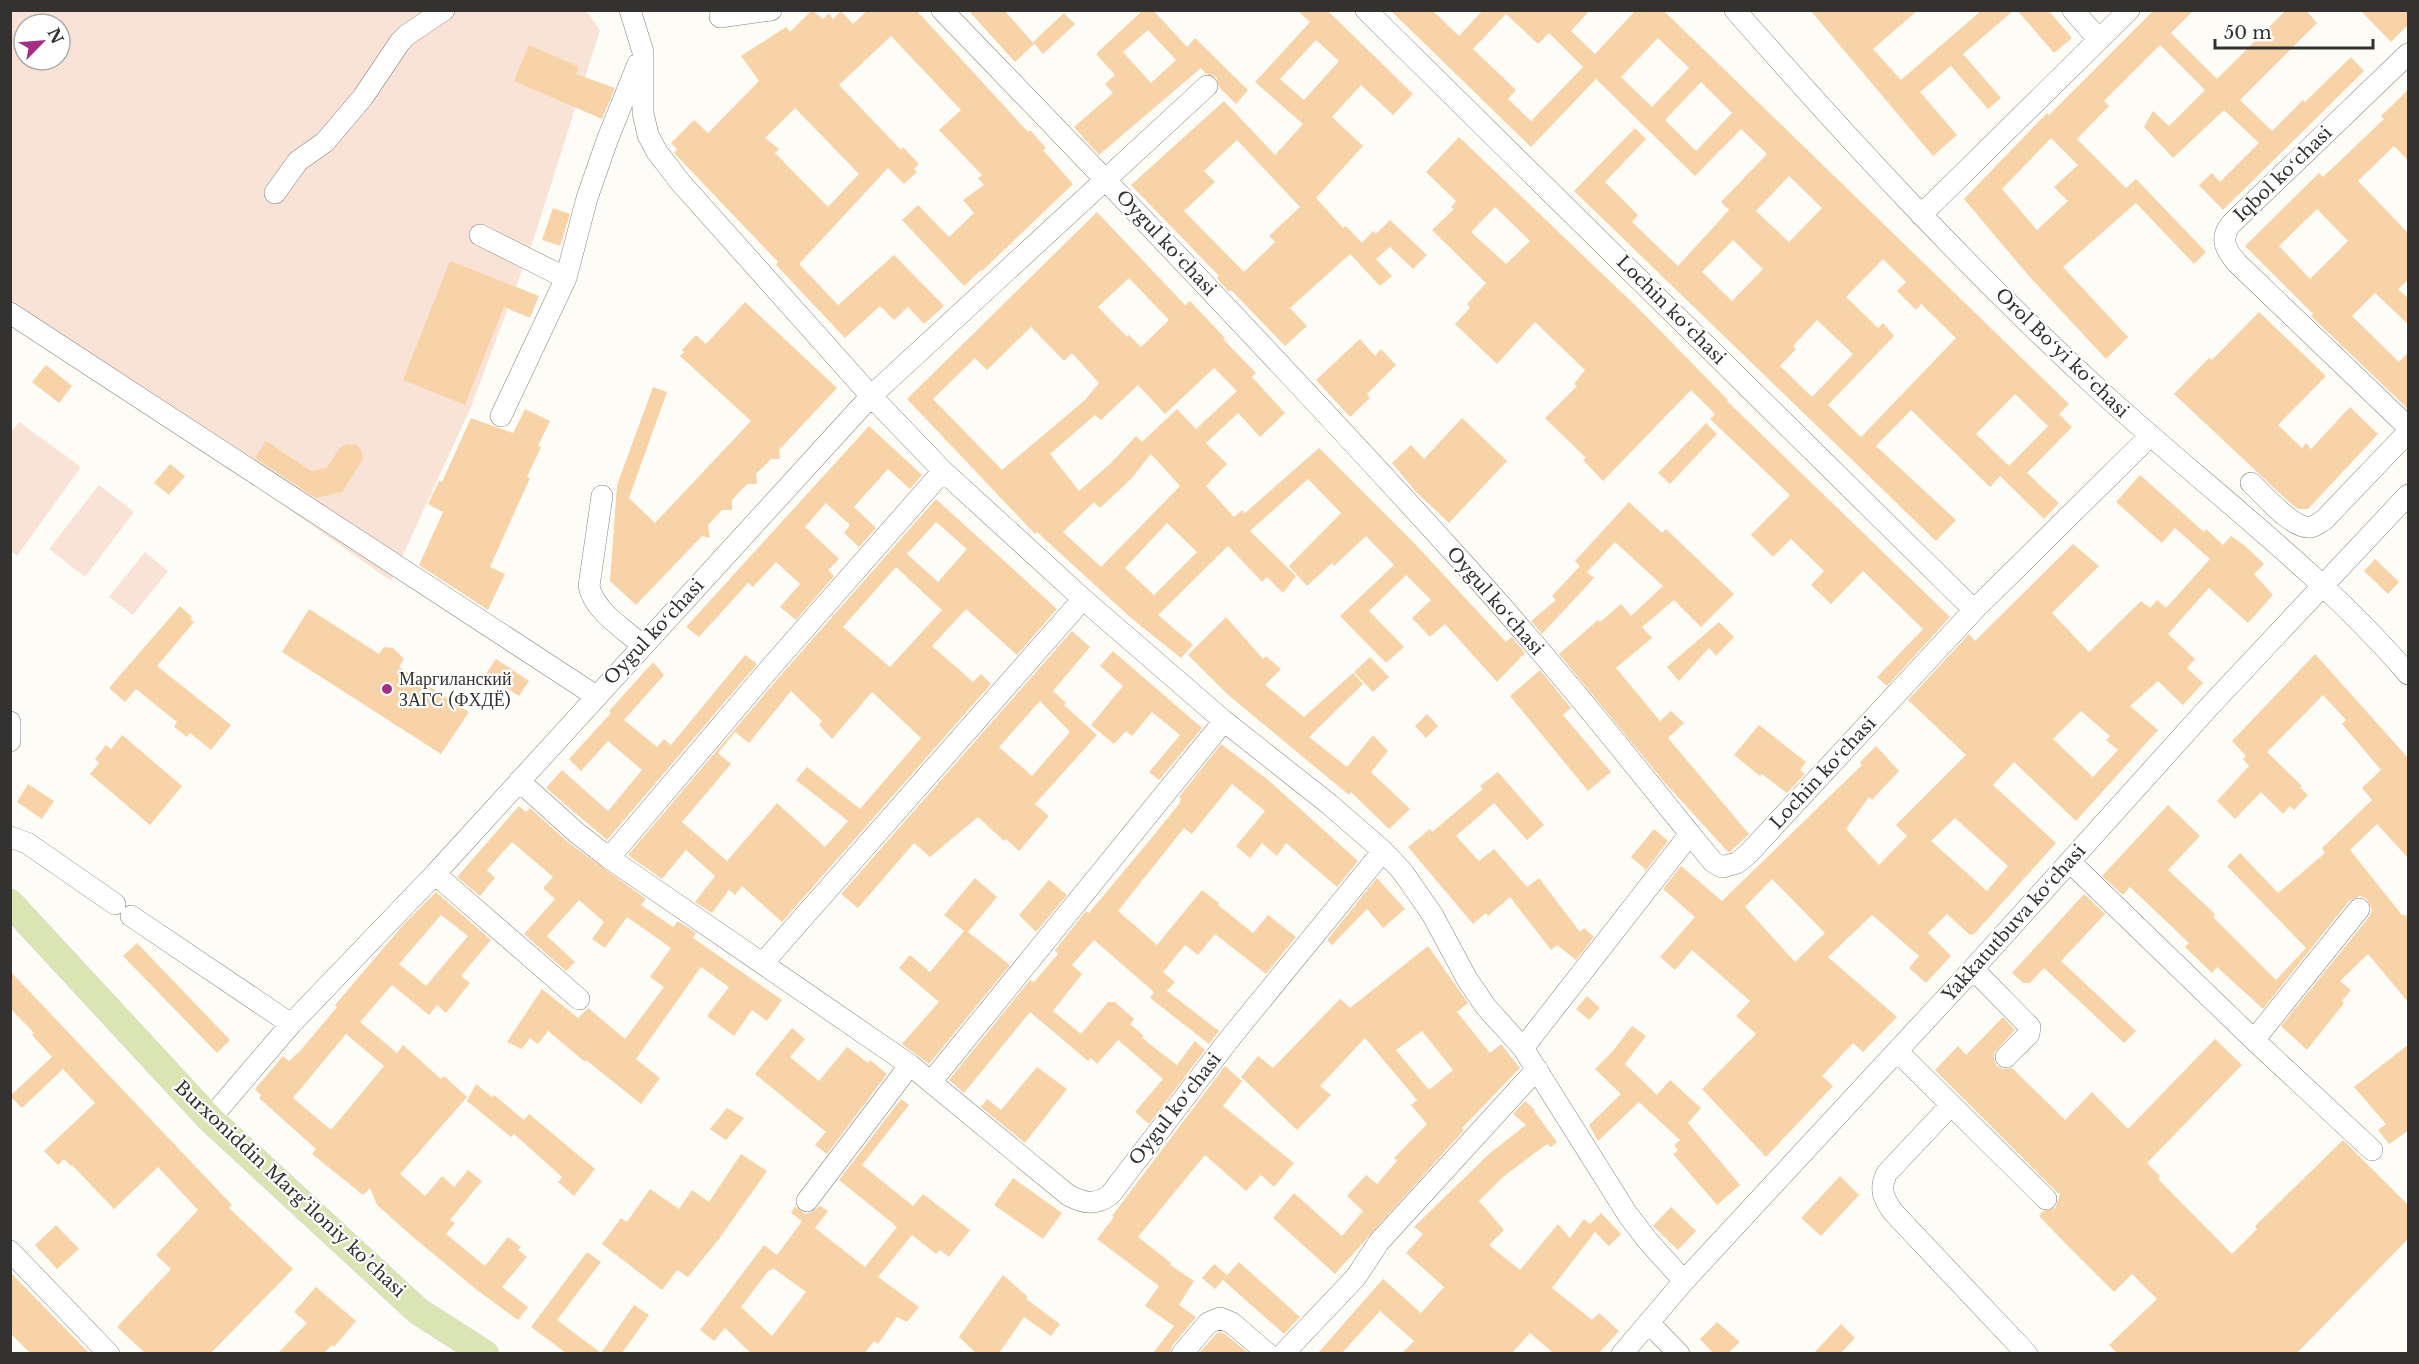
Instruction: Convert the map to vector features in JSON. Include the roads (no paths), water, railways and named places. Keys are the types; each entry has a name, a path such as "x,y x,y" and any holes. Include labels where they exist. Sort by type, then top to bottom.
{"main road":[{"name":"Burxoniddin Marg’iloniy ko’chasi","path":"10,903 210,1119 418,1311 485,1353"}],"street":[{"path":"275,194 298,162 325,142 363,98 400,42 444,10"},
{"path":"630,10 643,52 643,113 648,135 657,152 681,183 871,396 943,471 1083,599 1224,721 1329,804 1383,851 1427,906 1473,989 1523,1048 1628,1215 1684,1281"},
{"path":"720,17 771,10"},
{"name":"Oygul koʻchasi","path":"942,10 1104,178 1465,565 1616,742 1690,834"},
{"name":"Lochin koʻchasi","path":"1366,10 1974,610"},
{"name":"Orol Boʻyi koʻchasi","path":"1736,10 1921,215 2071,365 2324,586 2409,674"},
{"path":"2073,10 2099,40"},
{"path":"1921,215 2129,10"},
{"path":"501,416 566,278 587,198 608,138 643,52"},
{"name":"Iqbol koʻchasi","path":"2409,54 2231,224 2225,232 2224,240 2227,250 2237,263 2409,430"},
{"path":"1104,178 1207,86"},
{"path":"608,138 626,127 639,129 648,135"},
{"name":"Oygul koʻchasi","path":"1104,178 871,396 519,781 577,833 609,858 910,1065 1068,1195 1090,1203 1101,1201 1110,1195 1231,1037 1383,851"},
{"path":"480,235 566,278"},
{"path":"10,313 596,696"},
{"path":"2251,483 2286,516 2303,527 2311,527 2324,520 2409,430"},
{"name":"Lochin koʻchasi","path":"1690,834 1713,862 1722,867 1737,863 1748,854 1974,610 2150,436"},
{"path":"609,858 771,667 943,471"},
{"name":"Yakkatutbuva koʻchasi","path":"1622,1353 1684,1281 1973,969 2208,708 2409,495"},
{"path":"603,496 589,586 591,594 596,604 642,645"},
{"path":"763,963 1083,599"},
{"path":"931,1082 1224,721"},
{"path":"10,722 10,741"},
{"path":"210,1119 291,1024 435,874 519,781"},
{"path":"1523,1048 1690,834"},
{"path":"10,837 27,843 291,1024"},
{"path":"2070,862 2254,1040 2372,1150"},
{"path":"435,874 579,999"},
{"path":"2254,1040 2359,909"},
{"path":"1973,969 2030,1027 2029,1034 2006,1057"},
{"path":"1897,1051 2046,1198"},
{"path":"807,1201 910,1065"},
{"path":"1283,1353 1356,1277 1379,1242 1537,1069"},
{"path":"1951,1105 1887,1173 1882,1183 1882,1192 1893,1212 2027,1353"},
{"path":"10,1251 109,1353"},
{"path":"1182,1353 1208,1323 1220,1318 1232,1323 1268,1353"},
{"path":"1649,1323 1679,1353"}],"place":[{"name":"Маргиланский ЗАГС (ФХДЁ)","path":"387,689"}]}
